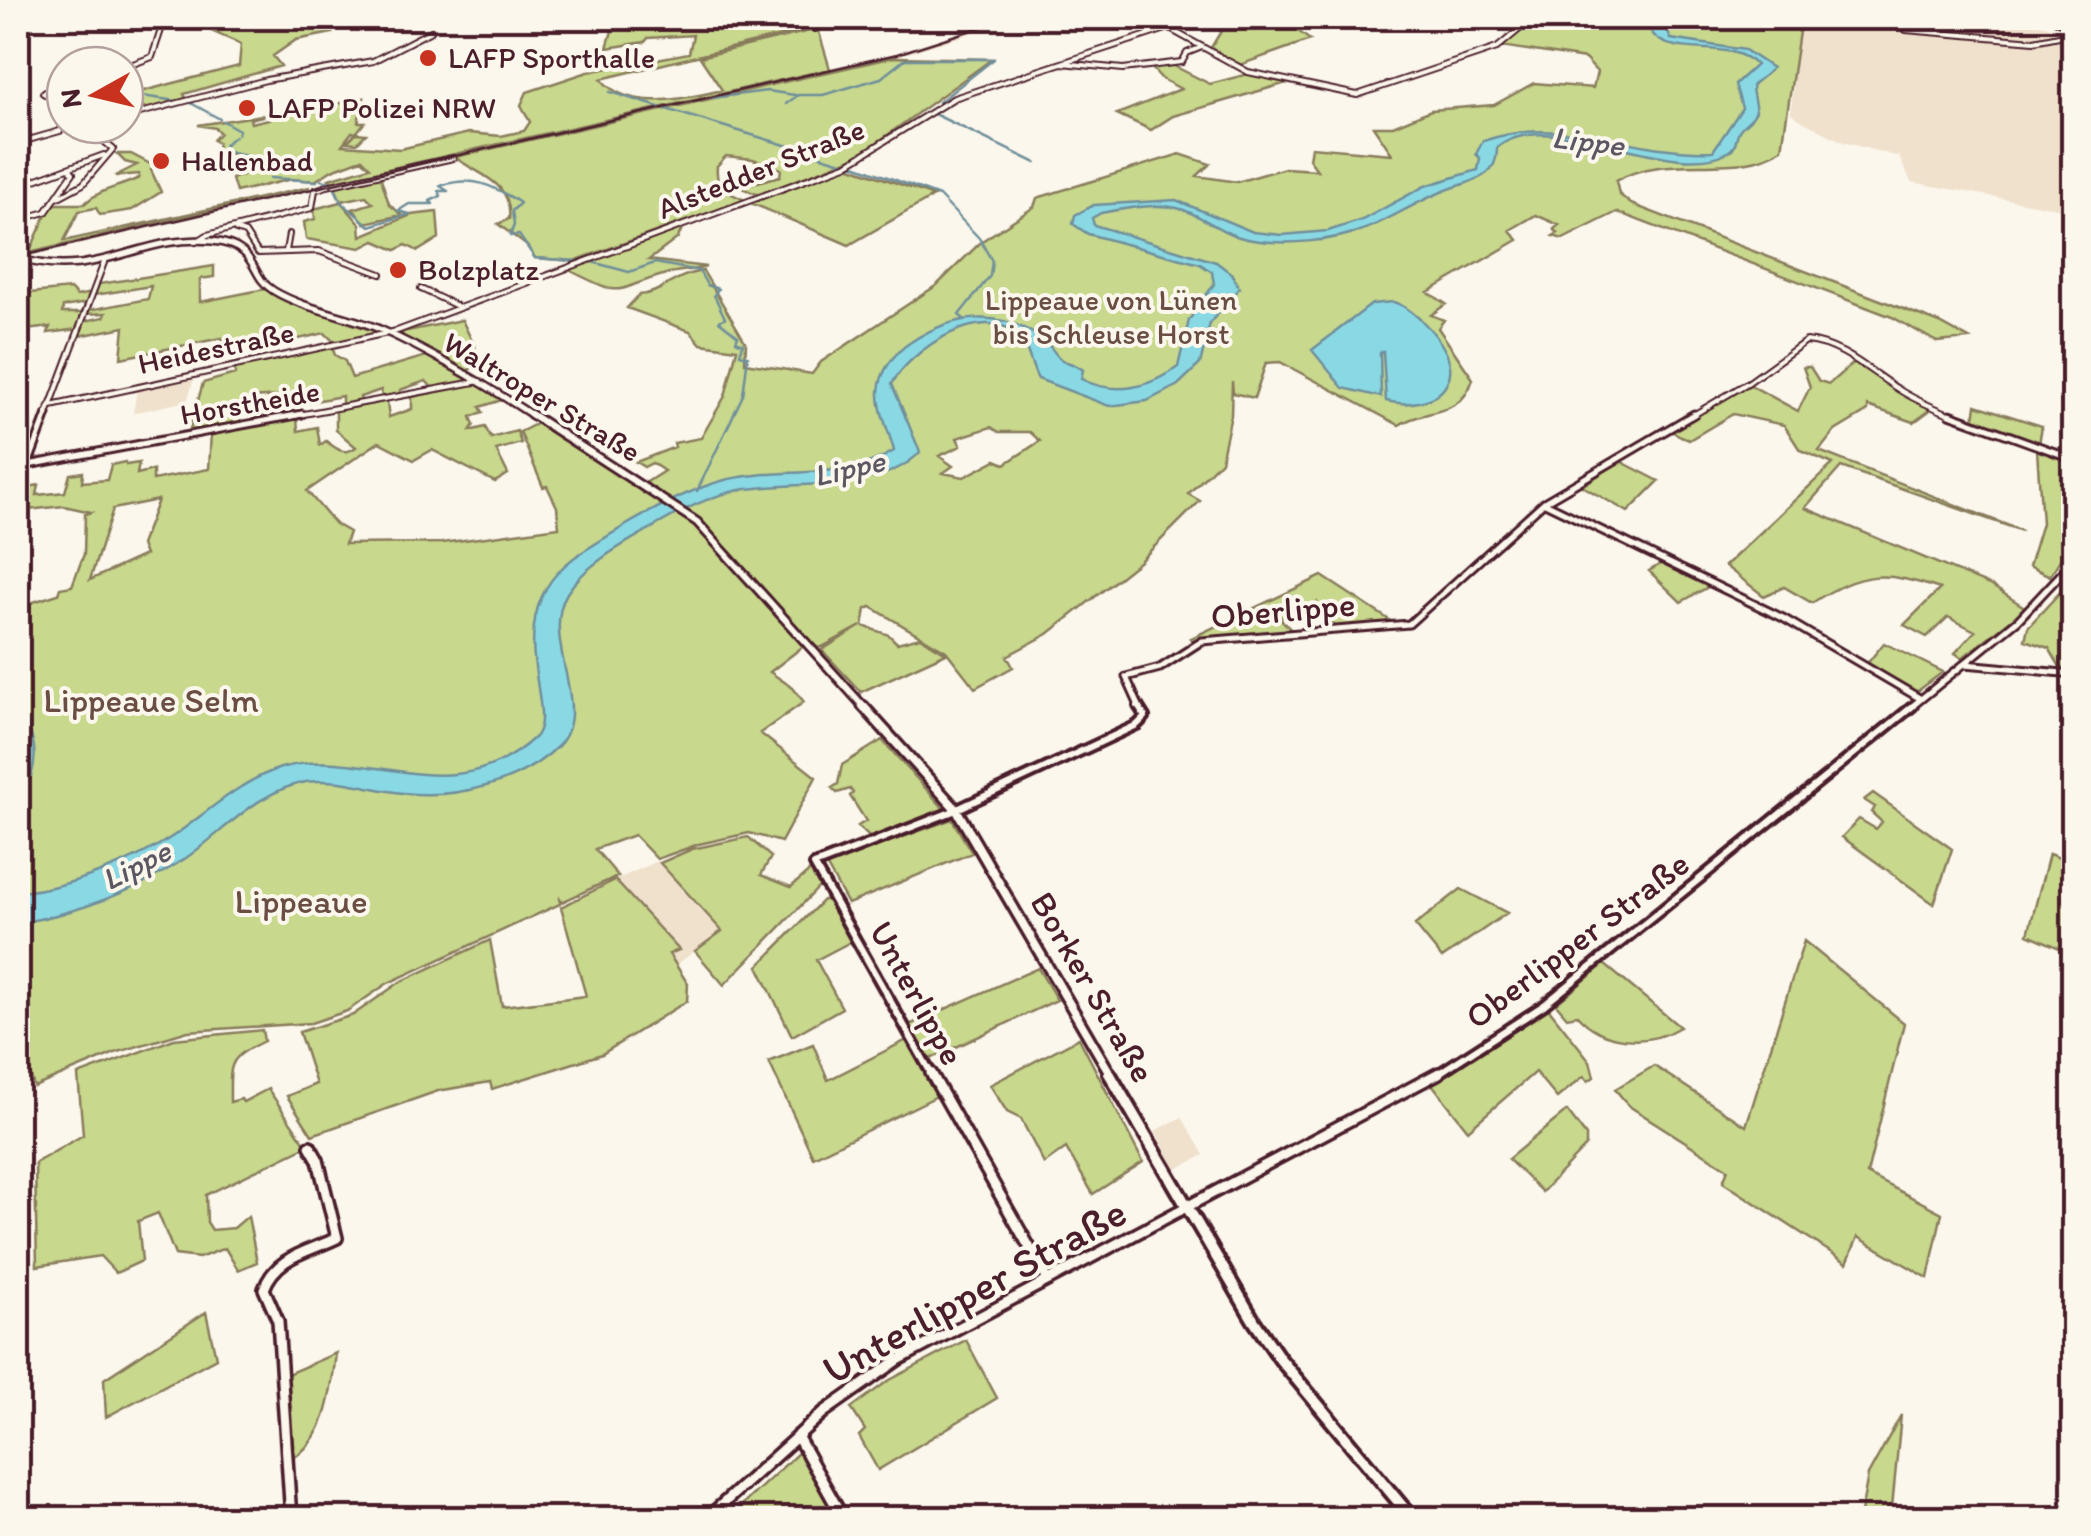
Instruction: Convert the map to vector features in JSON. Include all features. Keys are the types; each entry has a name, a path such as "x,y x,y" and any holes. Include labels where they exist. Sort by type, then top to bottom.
{"main road":[{"name":"Waltroper Straße","path":"18,258 54,266 195,243 238,248 252,258 262,281 282,296 390,334 480,382 687,514"},
{"name":"Borker Straße","path":"687,514 956,809 1280,1360 1412,1518"}],"street":[{"path":"145,60 152,57 165,18"},
{"path":"812,18 815,29"},
{"path":"1150,18 1224,62 1255,74 1357,95 1493,50 1533,18"},
{"name":"Alstedder Straße","path":"390,334 831,171 868,154 954,98 1200,18"},
{"path":"2051,18 2074,31"},
{"path":"145,112 266,80 373,62 431,31"},
{"path":"1916,32 2034,41 2074,31"},
{"path":"1060,63 1124,70 1184,62 1187,53 1202,46"},
{"path":"18,143 45,135"},
{"path":"18,186 104,155 113,149 108,145"},
{"path":"55,199 89,182 104,155"},
{"path":"195,243 202,236 312,208 315,190 453,158"},
{"path":"18,220 43,214 73,173 70,170"},
{"path":"236,230 245,234 258,253 337,256 381,274"},
{"path":"286,252 290,244 288,234"},
{"path":"18,492 105,260"},
{"path":"421,289 460,308"},
{"name":"Heidestraße","path":"51,406 390,334"},
{"name":"Oberlippe","path":"956,809 1143,722 1144,712 1127,686 1126,677 1160,668 1196,642 1409,624 1544,502 1749,382 1802,342 1811,340 1856,359 1899,390 1933,408 2074,459"},
{"name":"Horstheide","path":"28,466 480,382"},
{"path":"1544,502 1783,618 1921,698"},
{"name":"Oberlipper Straße","path":"1188,1208 1428,1080 1544,1006 2036,604 2074,560"},
{"path":"1964,664 2074,674"},
{"name":"Unterlippe","path":"956,809 814,864 1048,1280"},
{"path":"291,1518 278,1321 264,1289 272,1268 282,1260 337,1238 318,1160 310,1146"},
{"name":"Unterlipper Straße","path":"707,1518 855,1387 898,1360 1188,1208"},
{"path":"797,1436 843,1518"}],"shaded area":[{"path":"1011,18 894,57 317,188 895,54"},
{"path":"1798,18 2003,18 2045,25 2073,36 2073,211 1911,182 1899,157 1843,142 1802,121 1791,113"},
{"path":"195,376 187,401 133,413 137,389"},
{"path":"658,861 722,931 676,965 669,954 678,949 615,880"},
{"path":"1182,1117 1204,1155 1175,1170 1155,1131"}],"green space":[{"path":"225,18 350,20 328,26 332,33 296,40 273,56 281,66 145,108 145,91 239,66 241,44 209,30"},
{"path":"660,18 810,18 814,28 601,79 626,96 675,99 722,90 700,57 818,29 830,69 331,182 329,179 370,167 362,159 315,181 292,179 236,192 232,179 262,167 217,148 218,143 213,140 220,133 198,125 275,113 250,119 251,123 364,98 358,122 365,122 356,133 352,132 342,145 400,149 469,133 501,136 524,131 530,122 521,105 527,92 588,72 689,53 693,35 648,38 645,42 607,48 614,24"},
{"path":"1236,18 1236,24 1293,27 1310,40 1237,66 1209,51 1223,28 1222,23 1193,21"},
{"path":"1534,18 1554,34 1538,18 1801,18 1782,149 1744,163 1657,167 1636,172 1616,181 1619,194 1631,204 1940,323 1969,339 1937,342 1892,317 1617,212 1563,239 1553,236 1559,225 1536,215 1510,230 1518,240 1428,292 1446,304 1431,315 1444,320 1438,328 1473,379 1452,407 1399,425 1280,362 1266,363 1254,398 1233,393 1232,381 1231,415 1221,461 1188,494 1200,501 1139,562 1048,634 1007,656 1013,667 975,688 946,651 871,607 866,609 863,626 889,635 897,643 920,637 946,653 861,692 822,650 861,626 822,647 817,648 810,641 770,672 793,688 804,702 760,733 816,777 781,842 749,833 699,844 657,859 634,835 595,849 618,876 562,902 560,899 560,904 388,983 347,1011 311,1023 188,1031 115,1053 34,1087 28,1065 18,1068 18,607 72,586 84,554 85,514 91,512 64,506 18,511 23,488 39,485 37,495 65,492 70,474 83,472 82,482 107,480 111,465 125,462 139,463 137,474 153,470 153,480 209,469 211,433 297,418 298,431 317,427 320,445 326,441 348,451 356,447 336,430 336,411 387,401 389,417 412,409 412,397 476,384 505,399 480,407 483,412 471,417 474,425 470,431 485,427 491,438 517,431 521,443 496,450 508,474 495,482 432,450 414,460 379,442 307,491 335,524 349,532 345,544 442,543 559,527 557,507 547,486 543,487 520,432 540,422 639,487 664,471 652,463 644,467 636,462 675,447 674,443 701,438 725,396 737,349 701,344 690,331 627,308 639,295 703,271 746,343 745,363 812,374 821,362 937,285 982,241 1034,207 1037,198 1180,154 1210,164 1197,176 1237,182 1285,168 1317,170 1309,159 1311,147 1392,154 1373,126 1393,126 1431,110 1494,105 1534,83 1593,88 1597,72 1585,59 1501,46","holes":["991,427 999,432 1030,432 1040,441 1005,464 996,460 964,477 943,473 953,466 939,456 961,446 957,438","158,500 141,545 145,555 90,580 113,509"]},
{"path":"894,57 992,59 860,155 759,195 739,187 780,176 781,169 753,159 726,156 717,166 720,184 745,200 574,261 535,258 527,246 498,224 509,219 509,206 499,187 455,157"},
{"path":"1172,65 1210,84 1248,74 1287,83 1173,116 1151,130 1117,114 1181,89 1162,79 1150,66"},
{"path":"356,133 366,134 357,143 347,142"},
{"path":"117,154 131,154 156,167 151,170 161,192 132,210 100,215 96,208 79,211 64,241 310,187 29,253 46,215 56,204 84,204 103,191 139,178 139,174 115,176 137,165 125,162"},
{"path":"848,166 934,196 849,245 751,203"},
{"path":"380,175 389,204 402,215 365,223 353,209 373,203 366,196 341,201 334,185"},
{"path":"341,202 360,224 361,236 411,215 437,212 439,238 418,251 406,245 396,250 375,241 361,248 306,239 304,222 315,219 314,209"},
{"path":"683,226 678,238 649,260 706,267 618,289 601,286 569,270"},
{"path":"214,266 214,277 200,279 200,302 265,289 295,305 383,334 336,344 325,333 227,355 222,338 121,358 124,327 79,336 85,321 104,317 106,313 87,314 89,310 148,299 151,286 95,295 99,284"},
{"path":"26,280 20,294 70,289 77,296 91,293 87,303 63,307 62,313 84,313 78,329 18,331 24,313 18,313 18,281"},
{"path":"462,320 482,362 467,371 402,332"},
{"path":"332,347 335,355 345,361 352,378 426,356 473,383 436,392 426,381 400,390 400,397 382,401 381,390 360,397 362,404 342,408 342,396 298,404 296,395 250,398 250,412 241,413 239,426 188,436 203,383 235,374 235,368"},
{"path":"1855,361 1927,406 1929,411 1914,422 1868,406 1868,411 1835,431 1819,451 2022,531 1841,467 1805,508 1992,586 2026,608 1962,658 1955,653 1975,631 1948,617 1927,637 1904,625 1940,589 1904,579 1874,577 1845,584 1812,603 1784,587 1764,596 1725,566 1833,464 1800,450 1784,425 1733,414 1689,440 1671,431 1750,385 1798,411 1810,387 1803,367 1810,367 1819,381 1829,384"},
{"path":"1976,405 2042,426 2039,444 1974,419"},
{"path":"2037,450 2073,463 2073,539 2050,576 2029,566 2042,523"},
{"path":"1620,461 1659,481 1628,512 1582,486"},
{"path":"1664,562 1710,586 1681,602 1649,571"},
{"path":"1322,576 1391,621 1390,625 1336,628 1317,602 1280,618 1293,632 1194,641 1191,638"},
{"path":"2073,578 2073,673 2063,672 2049,648 2025,640 2028,627"},
{"path":"1884,643 1943,672 1915,693 1866,665"},
{"path":"882,740 946,811 872,840 858,826 866,821 850,796 850,789 837,793 832,788 838,784 842,765"},
{"path":"1873,793 1952,849 1934,904 1842,837 1859,819 1876,829 1882,822 1871,812 1875,807 1864,800"},
{"path":"952,819 972,853 848,904 826,865"},
{"path":"748,837 771,857 761,875 791,887 812,869 820,886 724,985 695,951 722,931 660,863 692,849"},
{"path":"2049,854 2073,863 2073,954 2028,934"},
{"path":"615,880 679,950 669,954 688,984 687,1001 602,1054 492,1089 490,1082 438,1091 312,1135 287,1096 316,1084 299,1032 353,1015 400,982 490,940 502,1006 586,996 561,907"},
{"path":"1461,889 1507,913 1442,958 1415,925"},
{"path":"823,900 829,900 852,941 816,960 842,1008 792,1036 758,966"},
{"path":"1804,941 1904,1023 1867,1174 1942,1213 1928,1278 1858,1237 1847,1263 1723,1182 1728,1169 1629,1106 1615,1089 1654,1066 1746,1126"},
{"path":"1604,964 1680,1027 1654,1038 1626,1039 1599,1032 1577,1015 1567,1017 1556,1004"},
{"path":"1038,968 1057,1000 928,1060 909,1025"},
{"path":"1549,1009 1590,1061 1594,1077 1588,1081 1584,1076 1557,1098 1535,1072 1468,1130 1432,1084"},
{"path":"262,1030 264,1041 243,1052 233,1063 230,1102 243,1102 268,1089 307,1146 206,1195 207,1222 212,1230 234,1228 248,1216 257,1262 238,1270 225,1248 199,1258 175,1255 158,1213 138,1221 142,1261 116,1273 100,1256 37,1266 35,1163 83,1135 78,1075 174,1039"},
{"path":"1079,1038 1143,1162 1093,1194 1066,1148 1044,1164 1021,1119 1007,1112 990,1085"},
{"path":"907,1040 937,1096 813,1157 769,1062 813,1044 828,1080"},
{"path":"1567,1111 1586,1136 1586,1146 1542,1192 1508,1159"},
{"path":"206,1312 216,1358 106,1417 104,1379"},
{"path":"966,1340 997,1398 878,1470 859,1436 865,1430 851,1408 888,1381"},
{"path":"336,1353 325,1414 312,1440 290,1460 285,1375"},
{"path":"1901,1415 1891,1518 1860,1518 1868,1475"},
{"path":"799,1452 837,1516 728,1518"}],"water":[{"name":"Lippe","path":"1646,18 1661,18 1671,39 1745,50 1772,68 1753,85 1756,111 1726,153 1702,159 1674,158 1577,138 1546,134 1519,137 1497,148 1493,167 1480,178 1434,195 1368,228 1308,241 1247,239 1186,211 1168,207 1101,213 1092,218 1094,225 1216,262 1232,274 1239,288 1210,323 1200,364 1178,385 1147,401 1109,406 1038,379 1022,340 1004,327 986,324 949,334 914,357 892,384 920,452 904,465 861,480 762,487 718,496 620,546 575,582 560,612 559,632 570,694 568,731 543,759 506,779 444,794 403,793 331,781 288,787 257,803 186,858 147,881 83,907 18,923 18,892 80,879 123,863 179,832 240,787 281,768 345,764 439,775 471,772 502,760 534,738 541,725 534,629 540,601 555,575 616,531 708,485 746,476 854,467 894,451 880,406 880,384 894,357 927,332 979,318 1014,324 1047,343 1062,360 1083,370 1081,379 1106,387 1143,385 1178,367 1189,320 1214,284 1212,272 1200,264 1088,234 1073,224 1075,215 1094,205 1176,200 1253,232 1282,235 1328,231 1362,220 1425,186 1478,170 1480,158 1476,154 1483,141 1512,134 1569,133 1684,151 1713,151 1742,108 1735,84 1756,65 1727,51 1663,42 1652,33"},
{"path":"1393,302 1431,330 1450,363 1447,383 1426,400 1386,401 1383,351 1381,397 1343,388 1312,350 1372,304"},
{"path":"18,703 31,734 34,756 18,810"}],"waterway":[{"path":"786,104 798,95 823,95 881,78 905,59 994,59 939,102"},
{"path":"712,98 767,91 795,95"},
{"path":"610,92 662,108"},
{"path":"145,97 177,101"},
{"path":"189,102 220,119"},
{"path":"666,109 845,163"},
{"path":"932,113 1036,163"},
{"path":"223,121 239,130 238,134"},
{"path":"235,136 224,145 227,151 257,158 268,168"},
{"path":"852,164 939,196 979,238 992,261 990,276 959,315 964,319"},
{"path":"270,178 317,181"},
{"path":"321,180 331,182"},
{"path":"341,202 370,226 410,214 398,211 409,204 433,204 430,201 441,196 439,191 448,191 440,186 462,181 482,184 520,203 512,211 514,225 510,236 519,235 535,258 576,261"},
{"path":"334,187 341,201"},
{"path":"592,262 629,272 655,263 699,271 707,285 718,289 714,295 725,318 719,321 738,336 736,341 743,344 740,354 748,356 743,395 697,491"}],"railway":[{"path":"18,257 897,54 1009,18"}],"place":[{"name":"LAFP Sporthalle","path":"428,58"},
{"name":"LAFP Polizei NRW","path":"247,108"},
{"name":"Hallenbad","path":"161,161"},
{"name":"Bolzplatz","path":"398,270"}],"park label":[{"name":"Lippeaue von Lünen bis Schleuse Horst","path":"1111,317"},
{"name":"Lippeaue Selm","path":"151,700"},
{"name":"Lippeaue","path":"301,901"}]}
